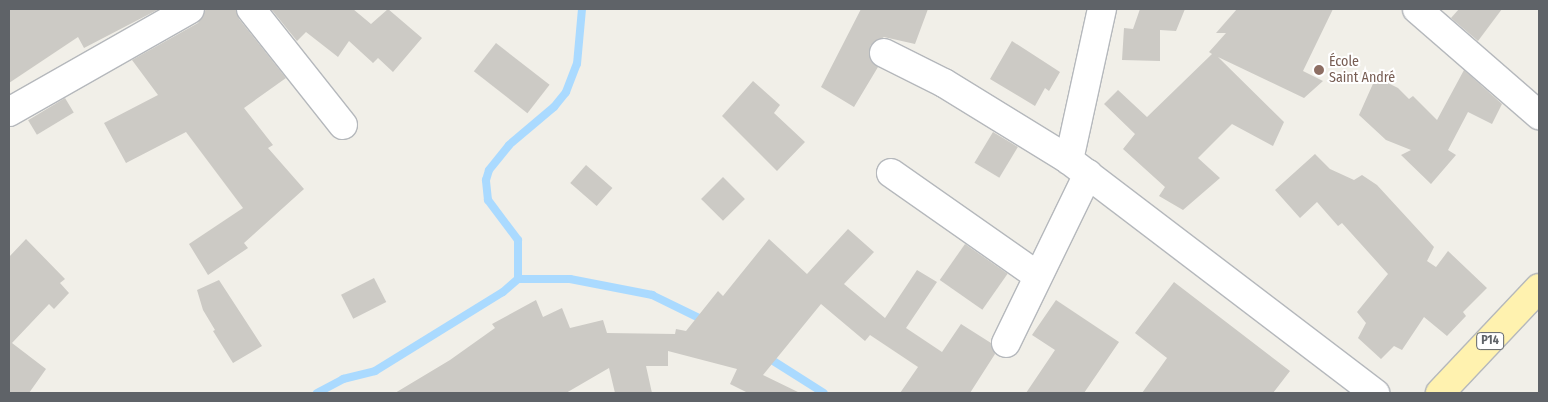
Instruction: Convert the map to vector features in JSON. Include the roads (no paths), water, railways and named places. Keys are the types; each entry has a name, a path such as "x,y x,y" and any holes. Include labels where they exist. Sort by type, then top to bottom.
{"main road":[{"name":"P14","path":"1444,392 1539,288"}],"street":[{"path":"9,112 190,9"},
{"path":"251,9 343,125"},
{"path":"1006,343 1038,276 1078,167 1102,9"},
{"path":"1417,9 1539,115"},
{"path":"884,53 944,82 1078,167 1375,393"},
{"path":"891,173 1038,276"}],"waterway":[{"path":"317,393 343,379 375,371 503,292 518,279 518,240 488,200 486,180 489,170 509,145 554,107 566,92 577,64 582,9"},
{"path":"518,279 570,279 652,295 705,321"},
{"path":"767,357 824,393"}],"place":[{"name":"École Saint André","path":"1319,70"}]}
